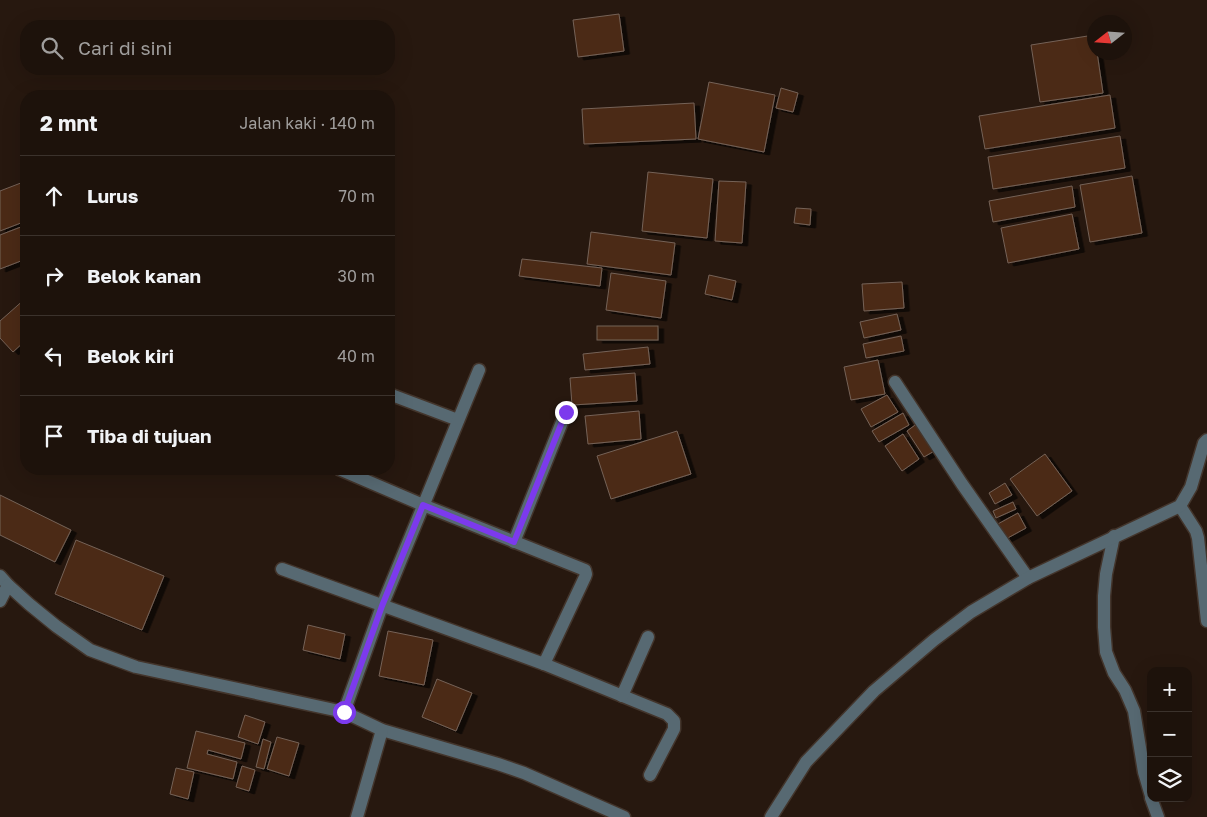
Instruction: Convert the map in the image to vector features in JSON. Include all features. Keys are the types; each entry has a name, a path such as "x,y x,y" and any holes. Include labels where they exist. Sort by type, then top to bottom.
{"street":[{"path":"344,712 382,606 479,370"},
{"path":"896,382 962,484 1028,578"},
{"path":"395,396 458,420"},
{"path":"514,542 566,412"},
{"path":"771,817 806,762 874,690 934,640 964,618 1028,578 1180,506 1191,487 1204,443 1207,440"},
{"path":"353,475 585,570 586,574 544,664"},
{"path":"1180,506 1196,531 1198,538 1207,621"},
{"path":"1114,536 1106,574 1104,596 1106,652 1114,673 1125,690 1134,711 1147,783"},
{"path":"282,569 544,664 667,714 674,721 674,729 650,775"},
{"path":"0,601 4,581 56,626 90,650 112,659 136,667 344,712 382,730 524,773 624,817"},
{"path":"622,696 648,637"},
{"path":"357,817 382,730"},
{"path":"1153,802 1158,817"}],"building":[{"path":"619,14 624,51 578,57 573,20"},
{"path":"1087,36 1087,60 1098,60 1103,93 1040,102 1031,45"},
{"path":"709,82 775,95 764,152 698,139"},
{"path":"781,88 798,93 793,112 776,108"},
{"path":"1110,95 1115,128 985,149 979,116"},
{"path":"694,103 696,139 584,144 582,109"},
{"path":"1120,136 1125,168 993,189 988,157"},
{"path":"648,172 713,179 707,238 642,231"},
{"path":"1132,176 1142,233 1090,242 1080,185"},
{"path":"719,181 746,182 742,243 715,241"},
{"path":"20,183 20,223 0,231 0,191"},
{"path":"1072,186 1075,207 993,222 989,201"},
{"path":"796,208 811,209 810,225 794,223"},
{"path":"1072,214 1079,249 1008,263 1001,228"},
{"path":"20,227 20,261 0,269 0,235"},
{"path":"591,232 675,243 671,275 587,264"},
{"path":"522,259 602,268 600,286 519,276"},
{"path":"611,273 666,281 661,318 606,310"},
{"path":"709,275 736,281 732,300 705,294"},
{"path":"902,282 904,308 864,311 862,284"},
{"path":"20,303 20,346 13,352 0,338 0,321"},
{"path":"897,314 901,330 864,338 860,322"},
{"path":"597,326 658,326 658,340 597,340"},
{"path":"901,336 904,351 866,358 863,344"},
{"path":"648,347 650,364 585,370 583,354"},
{"path":"878,360 885,394 851,400 844,367"},
{"path":"635,373 637,401 572,405 570,378"},
{"path":"887,395 898,412 871,427 861,409"},
{"path":"639,411 641,439 588,444 585,416"},
{"path":"903,413 909,425 879,442 872,431"},
{"path":"918,423 936,450 924,457 907,431"},
{"path":"677,431 691,474 611,499 597,456"},
{"path":"903,434 919,459 902,471 885,446"},
{"path":"1045,454 1072,491 1037,516 1010,479"},
{"path":"1005,483 1012,495 995,504 989,493"},
{"path":"0,495 71,530 55,562 0,535"},
{"path":"1013,502 1016,509 996,518 993,511"},
{"path":"1018,513 1026,528 1004,540 996,525"},
{"path":"76,540 164,576 142,630 55,594"},
{"path":"308,625 345,634 340,659 303,650"},
{"path":"388,631 433,640 424,685 379,676"},
{"path":"437,679 472,693 456,731 422,717"},
{"path":"245,715 265,722 258,744 238,737"},
{"path":"196,731 245,743 241,759 208,750 207,754 237,762 233,779 187,768"},
{"path":"277,737 299,743 289,776 267,769"},
{"path":"263,739 271,742 264,769 256,767"},
{"path":"242,766 255,770 249,791 236,787"},
{"path":"176,768 194,772 188,799 170,794"}],"route":[{"path":"344,712 382,606 423,505 514,542 566,412"}]}
